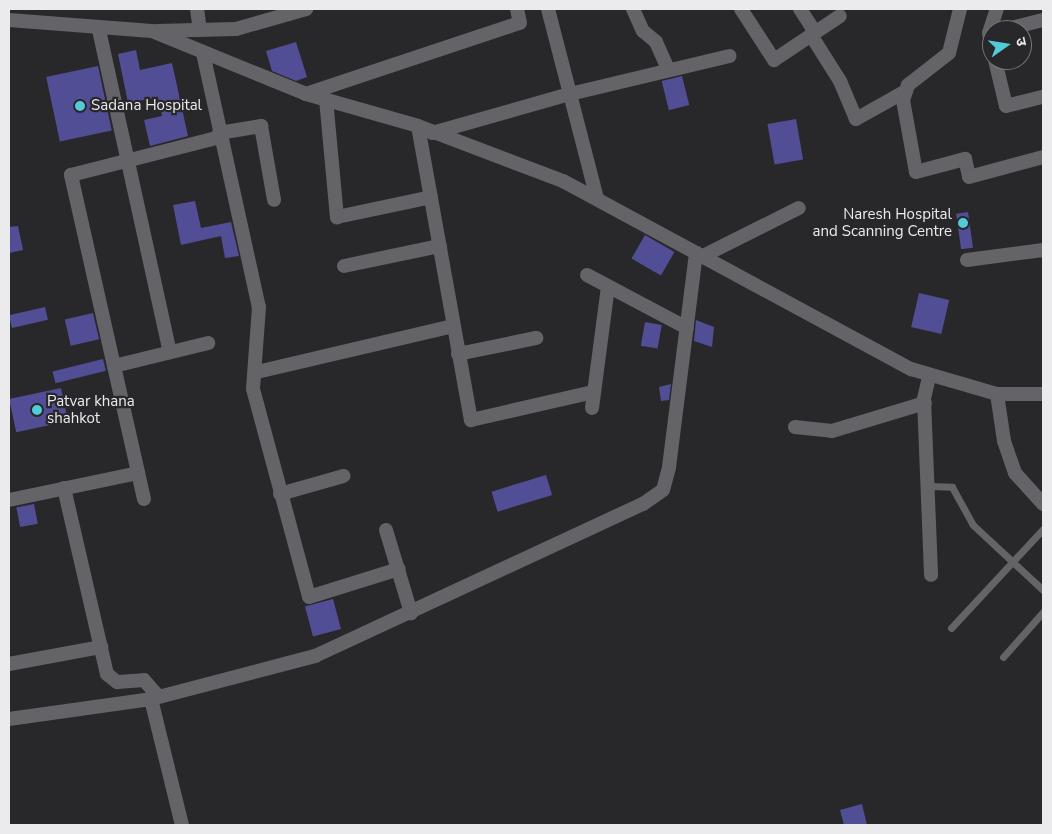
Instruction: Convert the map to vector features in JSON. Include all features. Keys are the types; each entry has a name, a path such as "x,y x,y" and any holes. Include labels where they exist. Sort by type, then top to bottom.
{"street":[{"path":"196,9 200,30"},
{"path":"9,20 99,30 152,32 236,29 306,9"},
{"path":"306,94 520,23 517,9"},
{"path":"548,9 597,198"},
{"path":"633,9 643,31 656,42 668,69"},
{"path":"741,9 774,60 840,16"},
{"path":"800,9 840,81 856,119 906,91 949,53 960,9"},
{"path":"99,30 170,352"},
{"path":"152,32 306,94 418,126 432,133 519,163 597,198 699,255 929,377 997,394 1043,394"},
{"path":"203,53 259,307 257,372 253,388 309,596 399,569"},
{"path":"432,133 570,94 668,69 730,56"},
{"path":"997,70 1006,106 1043,97"},
{"path":"906,91 903,100 916,172 965,159 969,177 1043,157"},
{"path":"326,99 336,217 431,197"},
{"path":"144,498 71,175 128,162 220,135 261,126 274,200"},
{"path":"418,126 440,246 452,326 471,420 594,392"},
{"path":"699,255 799,208"},
{"path":"344,266 440,246"},
{"path":"967,260 1043,250"},
{"path":"9,719 154,698 315,656 643,504 663,490 699,255"},
{"path":"587,275 687,328"},
{"path":"592,408 608,286"},
{"path":"257,372 452,326"},
{"path":"458,354 536,338"},
{"path":"114,366 208,343"},
{"path":"929,377 925,404 930,486 931,575"},
{"path":"997,394 1004,441 1015,473 1043,504"},
{"path":"795,427 832,431 925,404"},
{"path":"9,500 138,473"},
{"path":"280,494 342,476"},
{"path":"64,488 107,674 117,682 144,680 154,698 182,825"},
{"path":"386,530 411,613"},
{"path":"9,664 101,647"}],"lane":[{"path":"930,486 952,487 973,525 1012,564 1043,590"},
{"path":"951,628 1043,529"},
{"path":"1003,657 1043,612"}],"building":[{"path":"296,42 307,77 296,81 272,71 266,51"},
{"path":"136,50 140,70 172,63 188,136 150,146 144,120 162,116 158,97 128,103 118,54"},
{"path":"98,66 112,131 60,142 46,77"},
{"path":"682,76 689,105 669,110 662,81"},
{"path":"796,119 803,159 775,164 767,124"},
{"path":"195,201 201,228 231,222 239,256 225,258 221,236 181,245 173,205"},
{"path":"968,212 973,248 961,249 956,214"},
{"path":"18,226 23,250 9,253 9,227"},
{"path":"645,235 674,252 661,275 632,258"},
{"path":"919,293 949,300 941,334 911,327"},
{"path":"45,307 48,320 12,328 9,315"},
{"path":"93,313 99,339 71,346 65,320"},
{"path":"696,320 714,327 712,347 694,341"},
{"path":"645,322 662,325 658,349 641,346"},
{"path":"103,359 106,371 55,383 53,372"},
{"path":"671,384 669,400 661,401 659,387"},
{"name":"Patvar khana shahkot","path":"61,388 68,421 16,432 9,399"},
{"path":"546,475 552,495 498,512 491,492"},
{"path":"34,504 38,524 20,527 16,507"},
{"path":"333,599 341,629 313,636 305,607"},
{"path":"862,804 867,825 844,825 840,810"}],"place":[{"name":"Sadana Hospital","path":"80,106"},
{"name":"Naresh Hospital and Scanning Centre","path":"963,223"},
{"name":"Patvar khana shahkot","path":"37,410"}]}
